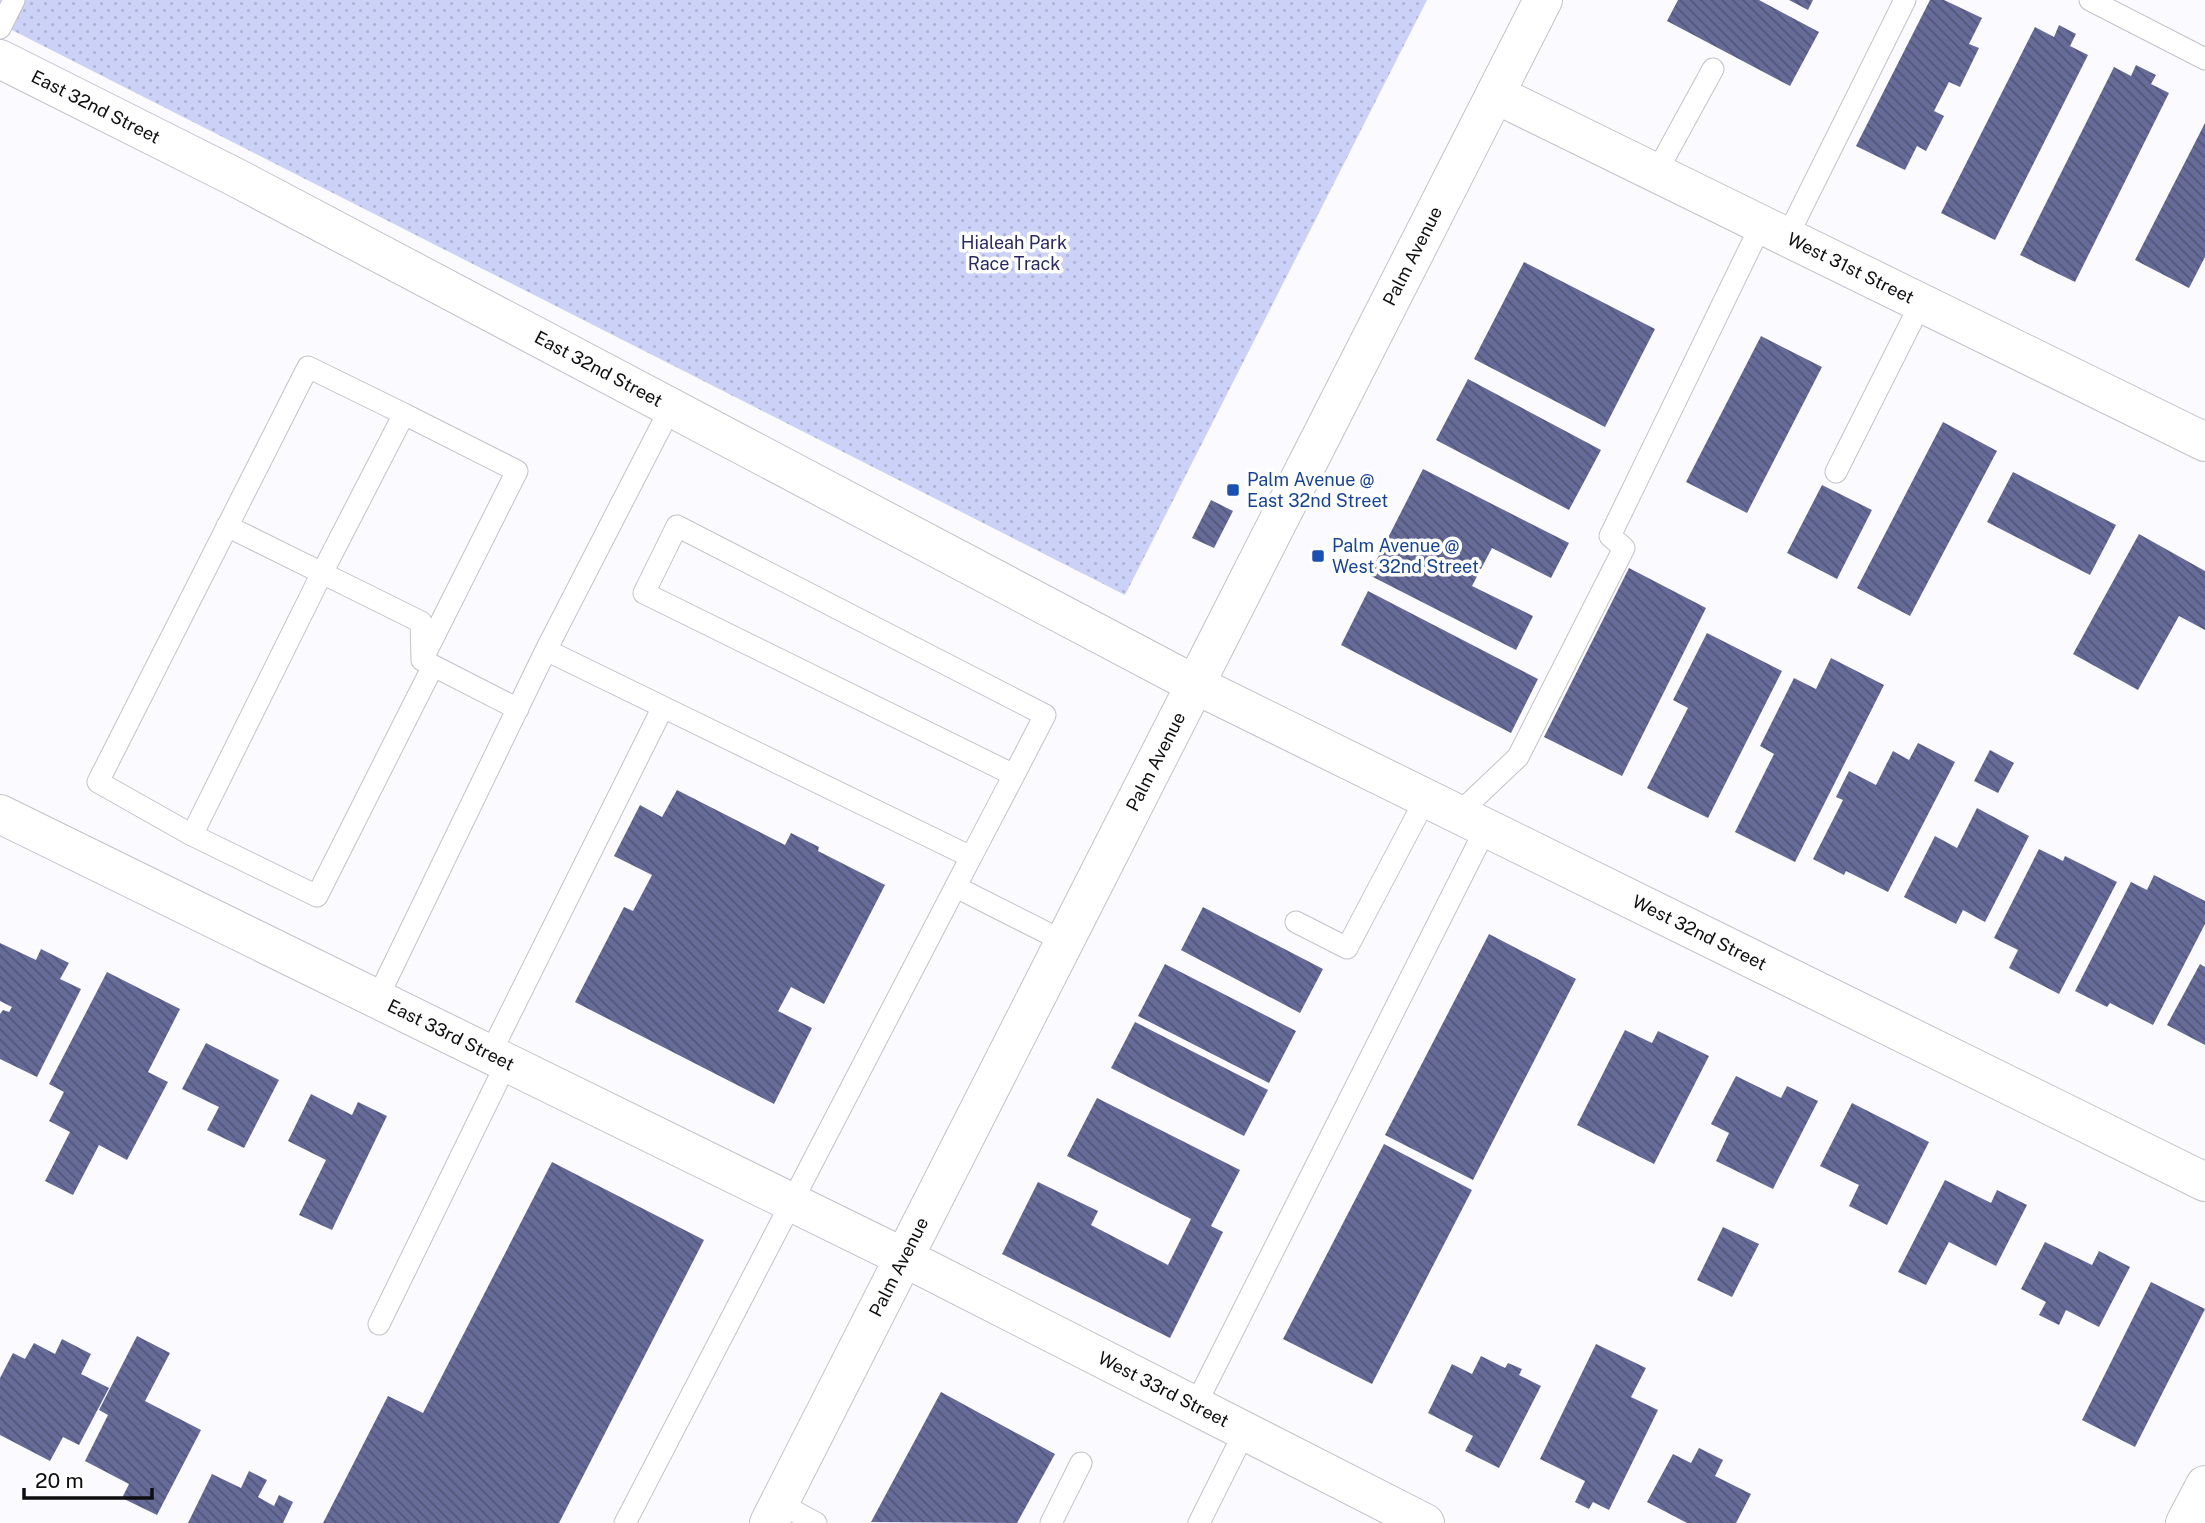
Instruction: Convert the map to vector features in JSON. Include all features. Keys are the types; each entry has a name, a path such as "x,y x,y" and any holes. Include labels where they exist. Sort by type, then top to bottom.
{"street":[{"name":"Palm Avenue","path":"774,1513 1543,0"},
{"name":"East 32nd Street","path":"0,59 235,177 1194,684"},
{"name":"West 31st Street","path":"1495,94 2205,442"},
{"name":"West 32nd Street","path":"1194,684 2205,1182"},
{"name":"East 33rd Street","path":"0,814 903,1257"},
{"name":"West 33rd Street","path":"903,1257 1425,1523"},
{"path":"2185,1523 2205,1485"}],"lane":[{"path":"0,28 14,0"},
{"path":"1296,922 1347,948 1457,813 1518,757 1624,548 1610,536 1774,231 1905,0"},
{"path":"2090,0 2205,59"},
{"path":"1656,173 1713,69"},
{"path":"1836,472 1921,303"},
{"path":"308,367 404,414 517,471 317,895 192,835 98,782 308,367"},
{"path":"377,999 546,650 671,407"},
{"path":"192,835 322,572 404,414"},
{"path":"227,526 421,622 428,663"},
{"path":"625,1523 956,887 971,857 1014,775 1045,715 677,526 644,593 1014,775"},
{"path":"546,650 971,857"},
{"path":"428,663 518,709"},
{"path":"379,1324 498,1058 663,707"},
{"path":"1195,1406 1457,813"},
{"path":"956,887 1063,941"},
{"path":"1199,1523 1245,1431"},
{"path":"1051,1523 1082,1463"},
{"path":"774,1513 816,1523"}],"green space":[{"name":"Hialeah Park Race Track","path":"0,0 1427,0 1125,595 0,24"}],"building":[{"path":"1678,0 1759,0 1819,32 1790,86 1667,21"},
{"path":"1789,0 1813,0 1808,10"},
{"path":"1930,0 1944,0 1982,18 1969,44 1979,48 1960,87 1949,82 1934,111 1944,116 1926,151 1917,146 1905,170 1856,146"},
{"path":"2059,25 2076,34 2070,46 2088,55 1995,240 1941,213 2035,27 2054,37"},
{"path":"2136,65 2156,75 2151,84 2169,93 2075,282 2020,255 2114,67 2131,76"},
{"path":"2205,123 2205,257 2189,288 2135,260"},
{"path":"1524,262 1655,329 1605,427 1474,359"},
{"path":"1761,336 1822,367 1747,513 1686,482"},
{"path":"1468,379 1601,450 1569,510 1436,440"},
{"path":"1943,422 1997,451 1910,616 1857,588"},
{"path":"1423,469 1569,543 1551,578 1492,548 1472,586 1533,616 1516,650 1369,575"},
{"path":"2013,472 2116,525 2090,575 1987,522"},
{"path":"1822,485 1872,510 1837,579 1787,553"},
{"path":"1211,500 1233,511 1214,548 1192,538"},
{"path":"2139,534 2205,571 2205,630 2179,616 2138,690 2073,654"},
{"path":"1629,568 1706,608 1622,776 1544,737"},
{"path":"1368,591 1538,679 1511,733 1341,645"},
{"path":"1707,633 1782,671 1708,818 1647,788 1688,708 1673,700"},
{"path":"1831,658 1884,685 1795,862 1735,832 1774,754 1760,746 1794,678 1816,689"},
{"path":"1918,743 1955,762 1888,892 1846,871 1844,875 1813,859 1843,800 1836,797 1849,771 1876,785 1893,751 1909,760"},
{"path":"1990,750 2014,763 1998,793 1974,781"},
{"path":"677,790 785,845 791,833 819,847 818,851 885,885 824,1004 791,987 778,1011 812,1028 774,1104 575,1002 624,907 633,911 652,875 614,856 640,805 662,817"},
{"path":"1977,808 2029,836 1985,922 1963,910 1956,924 1904,897 1935,836 1957,848"},
{"path":"2039,849 2063,861 2065,856 2117,882 2059,994 2009,968 2018,950 1994,938"},
{"path":"2154,875 2205,901 2205,924 2153,1025 2110,1003 2107,1007 2075,991 2131,882 2147,890"},
{"path":"1203,907 1323,969 1300,1013 1181,950"},
{"path":"1489,934 1576,979 1473,1180 1385,1135"},
{"path":"0,943 36,960 41,949 69,963 60,979 81,989 37,1077 0,1059 0,1014 3,1010 9,1012 12,1007 0,1001"},
{"path":"1165,964 1296,1031 1269,1083 1138,1016"},
{"path":"2200,964 2205,967 2205,1045 2167,1025"},
{"path":"107,972 180,1009 148,1072 168,1082 127,1160 99,1145 73,1195 45,1181 70,1132 49,1121 64,1092 49,1084"},
{"path":"1135,1022 1268,1090 1244,1136 1111,1068"},
{"path":"1625,1030 1652,1043 1658,1031 1709,1056 1654,1164 1577,1125"},
{"path":"206,1043 279,1080 244,1148 207,1130 219,1107 182,1089"},
{"path":"1736,1076 1781,1098 1787,1086 1818,1101 1773,1189 1716,1161 1729,1133 1711,1124"},
{"path":"311,1094 352,1115 358,1102 387,1116 332,1230 299,1215 326,1160 288,1141"},
{"path":"1097,1098 1240,1170 1211,1226 1223,1232 1170,1338 1002,1254 1038,1182 1098,1211 1091,1225 1168,1265 1191,1219 1067,1156"},
{"path":"1852,1103 1929,1142 1887,1225 1849,1206 1859,1185 1820,1166"},
{"path":"1384,1144 1472,1190 1372,1384 1283,1339"},
{"path":"552,1162 704,1240 559,1523 323,1523 388,1396 423,1413"},
{"path":"1945,1180 1991,1203 1997,1190 2027,1205 1996,1266 1949,1242 1926,1285 1898,1272"},
{"path":"1723,1227 1759,1244 1732,1297 1697,1280"},
{"path":"2045,1242 2092,1265 2099,1251 2130,1267 2099,1327 2066,1310 2059,1325 2039,1315 2046,1302 2021,1289"},
{"path":"2151,1282 2205,1309 2135,1447 2082,1420"},
{"path":"137,1336 170,1353 145,1401 201,1430 157,1515 122,1498 129,1484 85,1461 108,1415 99,1410"},
{"path":"62,1339 91,1354 81,1374 109,1388 79,1445 63,1437 50,1461 0,1435 0,1378 13,1353 25,1359 34,1343 55,1354"},
{"path":"1596,1344 1646,1368 1631,1397 1658,1410 1609,1510 1593,1502 1589,1509 1575,1502 1585,1481 1540,1459"},
{"path":"1481,1356 1505,1368 1508,1363 1522,1369 1519,1375 1541,1386 1499,1468 1465,1451 1473,1436 1428,1413 1452,1364 1472,1374"},
{"path":"941,1392 1055,1454 1017,1523 871,1522"},
{"path":"1699,1448 1723,1460 1715,1476 1751,1494 1736,1523 1687,1523 1647,1502 1673,1454 1691,1463"},
{"path":"249,1471 267,1480 258,1497 274,1506 279,1495 293,1502 283,1523 188,1523 212,1474 241,1488"}],"place":[{"name":"Palm Avenue @ East 32nd Street","path":"1233,490"},
{"name":"Palm Avenue @ West 32nd Street","path":"1318,556"}]}
